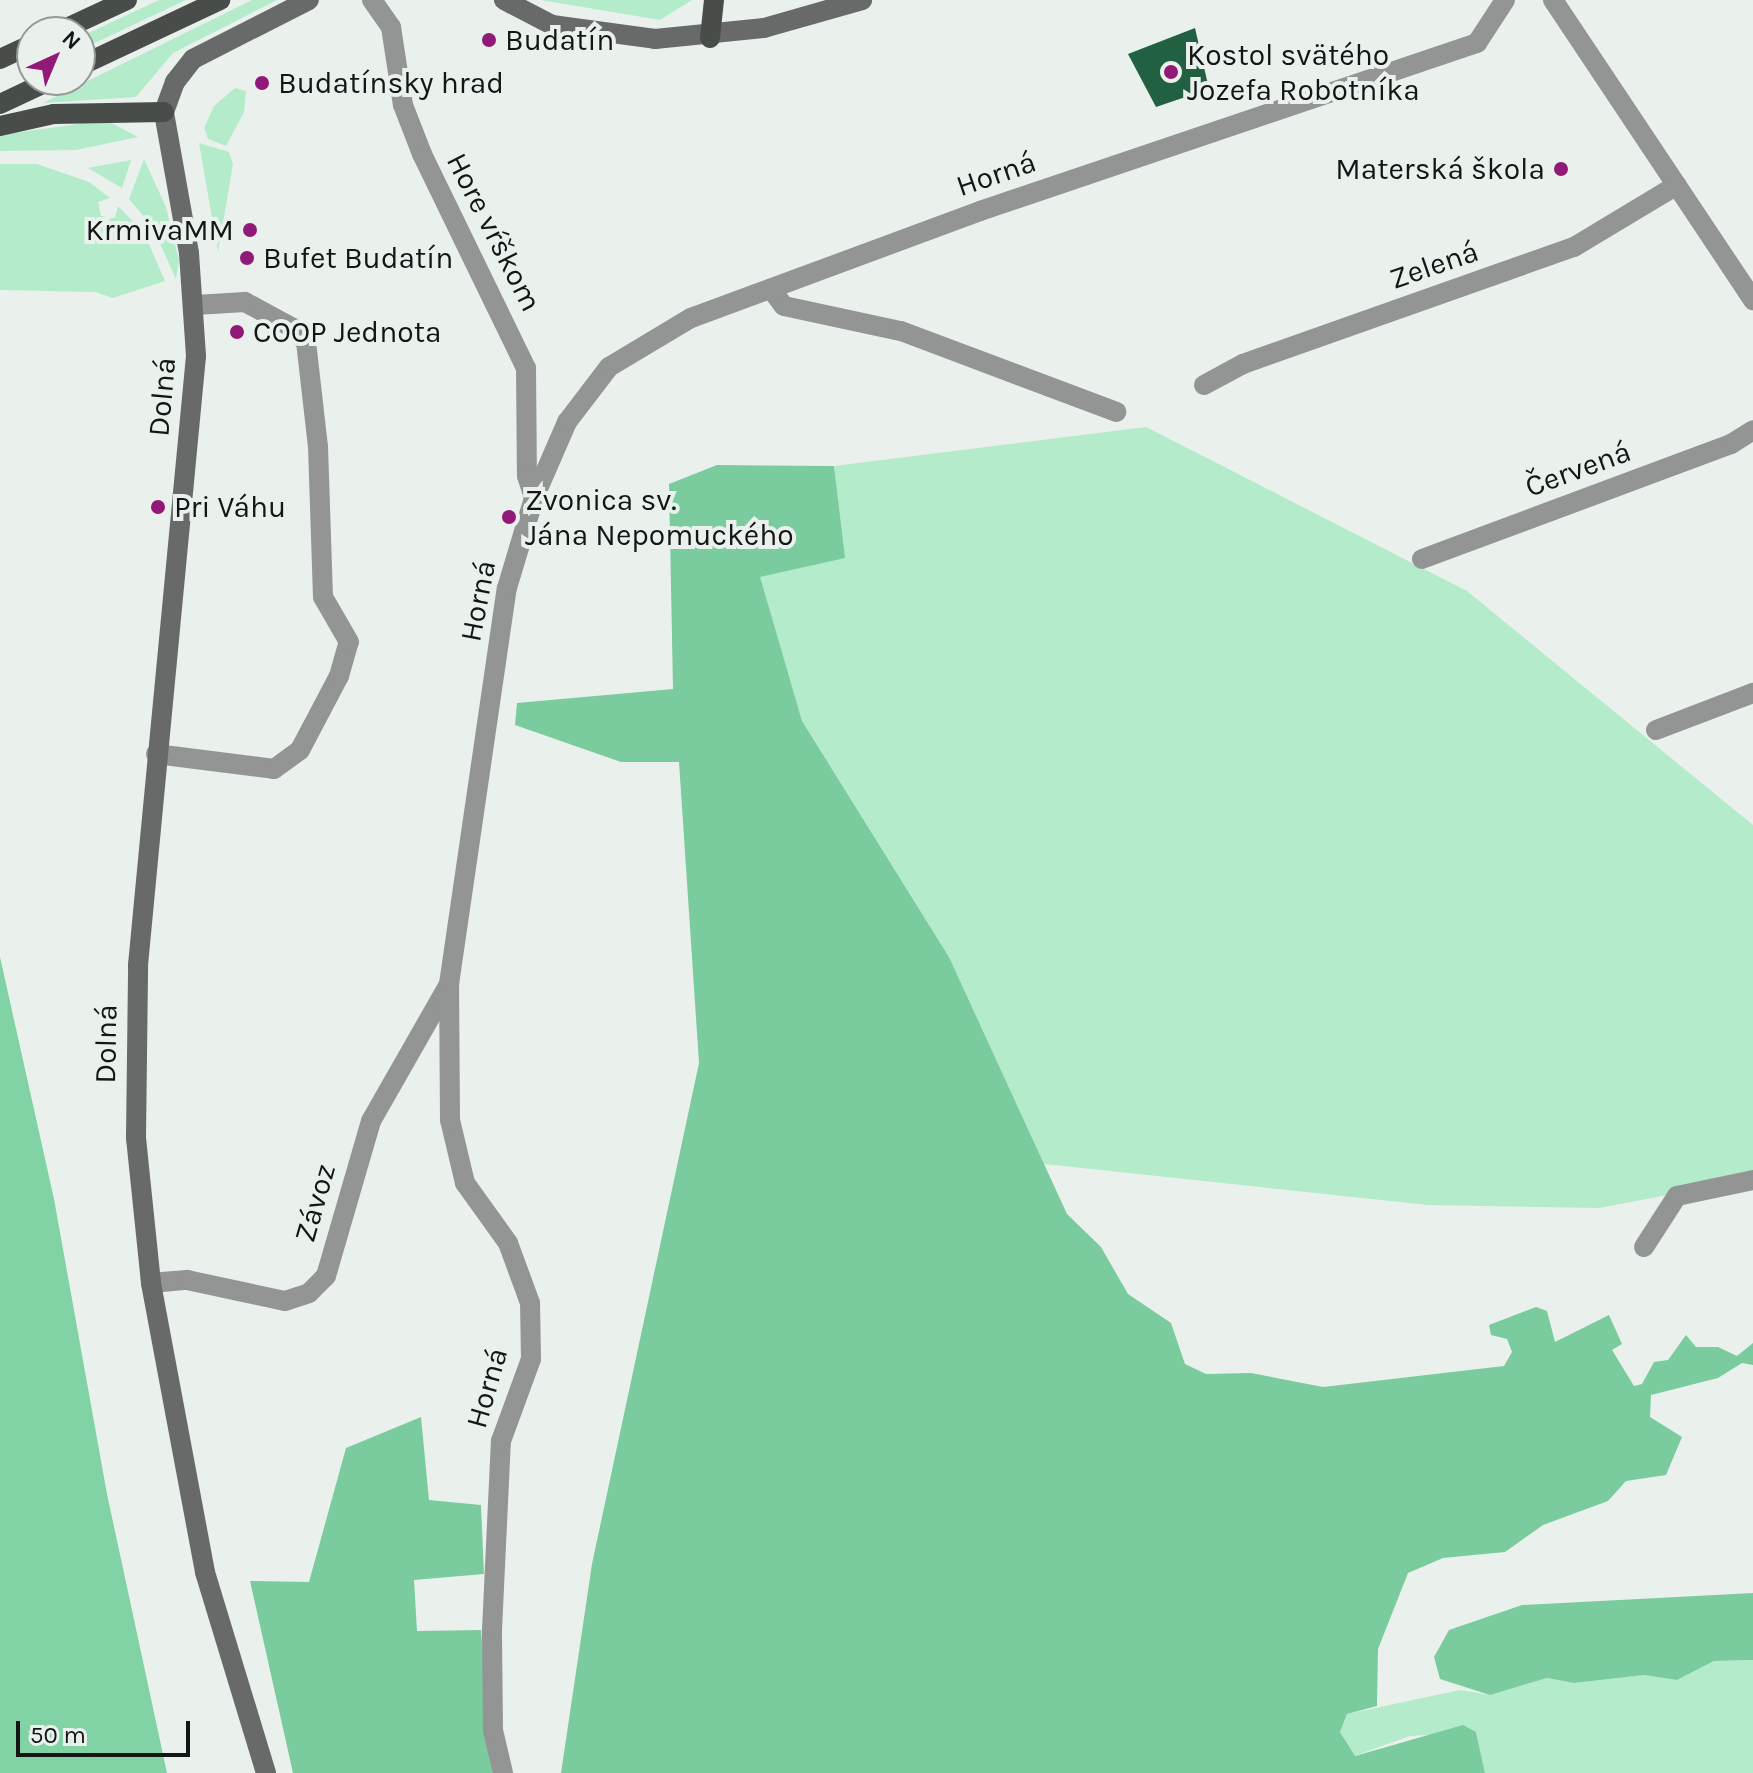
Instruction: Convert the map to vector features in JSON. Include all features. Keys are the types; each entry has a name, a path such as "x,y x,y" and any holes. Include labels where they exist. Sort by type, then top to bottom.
{"main road":[{"path":"92,16 127,0"},
{"path":"96,58 220,0"},
{"path":"0,126 54,114 164,112 175,82 193,59 309,0"},
{"path":"504,0 540,20 598,35 710,38 862,0"},
{"path":"710,38 714,0"},
{"name":"Dolná","path":"164,112 195,305 192,409 156,754 138,965 135,1091 151,1283 205,1572 266,1773"}],"street":[{"name":"Hore vŕškom","path":"372,0 391,27 403,105 422,154 526,368 527,476 534,498"},
{"name":"Horná","path":"503,1773 493,1730 501,1441 531,1359 530,1303 508,1243 465,1183 450,1120 449,984 507,588 534,498 567,422 609,367 691,318 1477,43 1505,0"},
{"path":"1553,0 1753,300"},
{"name":"Zelená","path":"1204,385 1243,364 1574,247 1677,185"},
{"path":"771,289 784,306 901,331 1116,412"},
{"path":"156,754 274,769 300,750 339,676 349,642 323,597 318,447 306,342 293,328 245,302 195,305"},
{"name":"Červená","path":"1422,559 1731,444 1753,430"},
{"path":"1656,730 1753,693"},
{"name":"Závoz","path":"151,1283 187,1280 285,1301 309,1293 326,1276 371,1121 449,984"},
{"path":"1644,1247 1677,1196 1753,1180"}],"shaded area":[{"path":"159,0 186,0 96,42 96,30"},
{"path":"252,0 277,0 173,53 136,97 43,103 57,96 96,96 96,77"},
{"path":"541,0 692,0 660,20"},
{"path":"235,88 246,91 244,112 226,146 208,139 204,128 214,106"},
{"path":"106,120 138,137 76,150 0,151 0,135"},
{"path":"199,143 229,152 233,164 218,252"},
{"path":"144,159 166,207 179,260 176,279 152,226 129,199"},
{"path":"131,160 122,188 88,168"},
{"path":"0,164 37,164 89,182 110,198 98,202 101,216 115,218 118,206 144,233 165,281 113,298 95,292 0,290"},
{"path":"1146,427 1467,591 1753,825 1753,1179 1599,1208 1428,1205 1044,1164 949,957 802,721 759,577 844,557 834,466"},
{"path":"717,465 834,466 845,558 760,577 802,721 949,957 1067,1214 1101,1247 1128,1294 1171,1323 1185,1364 1206,1374 1251,1373 1323,1387 1504,1366 1512,1352 1507,1339 1491,1335 1489,1325 1536,1307 1547,1311 1555,1342 1609,1315 1622,1344 1612,1350 1634,1386 1642,1384 1654,1362 1668,1360 1686,1335 1696,1347 1718,1347 1737,1356 1753,1343 1753,1365 1742,1363 1718,1378 1651,1395 1650,1417 1682,1437 1666,1475 1626,1481 1608,1501 1543,1525 1505,1552 1443,1558 1408,1573 1378,1649 1377,1706 1347,1714 1340,1732 1355,1756 1463,1725 1476,1732 1485,1773 561,1773 592,1564 699,1063 679,762 621,762 515,725 517,703 673,689 669,484"},
{"path":"0,957 54,1199 107,1494 167,1773 0,1773"},
{"path":"421,1417 429,1500 481,1505 484,1574 414,1580 417,1631 481,1630 493,1773 293,1773 250,1581 309,1582 346,1448"},
{"path":"1753,1593 1753,1660 1714,1661 1677,1680 1644,1675 1574,1683 1547,1678 1490,1695 1440,1679 1434,1657 1449,1630 1522,1605"},
{"path":"1753,1660 1753,1773 1485,1773 1476,1732 1410,1736 1354,1756 1340,1732 1347,1714 1460,1690 1490,1695 1547,1678 1574,1683 1644,1675 1677,1680 1714,1661"}],"building":[{"name":"Kostol svätého Jozefa Robotníka","path":"1195,28 1209,89 1156,107 1128,54"}],"place":[{"name":"Budatín","path":"489,40"},
{"name":"Kostol svätého Jozefa Robotníka","path":"1171,72"},
{"name":"Budatínsky hrad","path":"262,83"},
{"name":"Materská škola","path":"1561,169"},
{"name":"KrmivaMM","path":"250,230"},
{"name":"Bufet Budatín","path":"247,258"},
{"name":"COOP Jednota","path":"237,332"},
{"name":"Pri Váhu","path":"158,507"},
{"name":"Zvonica sv. Jána Nepomuckého","path":"509,517"}]}
